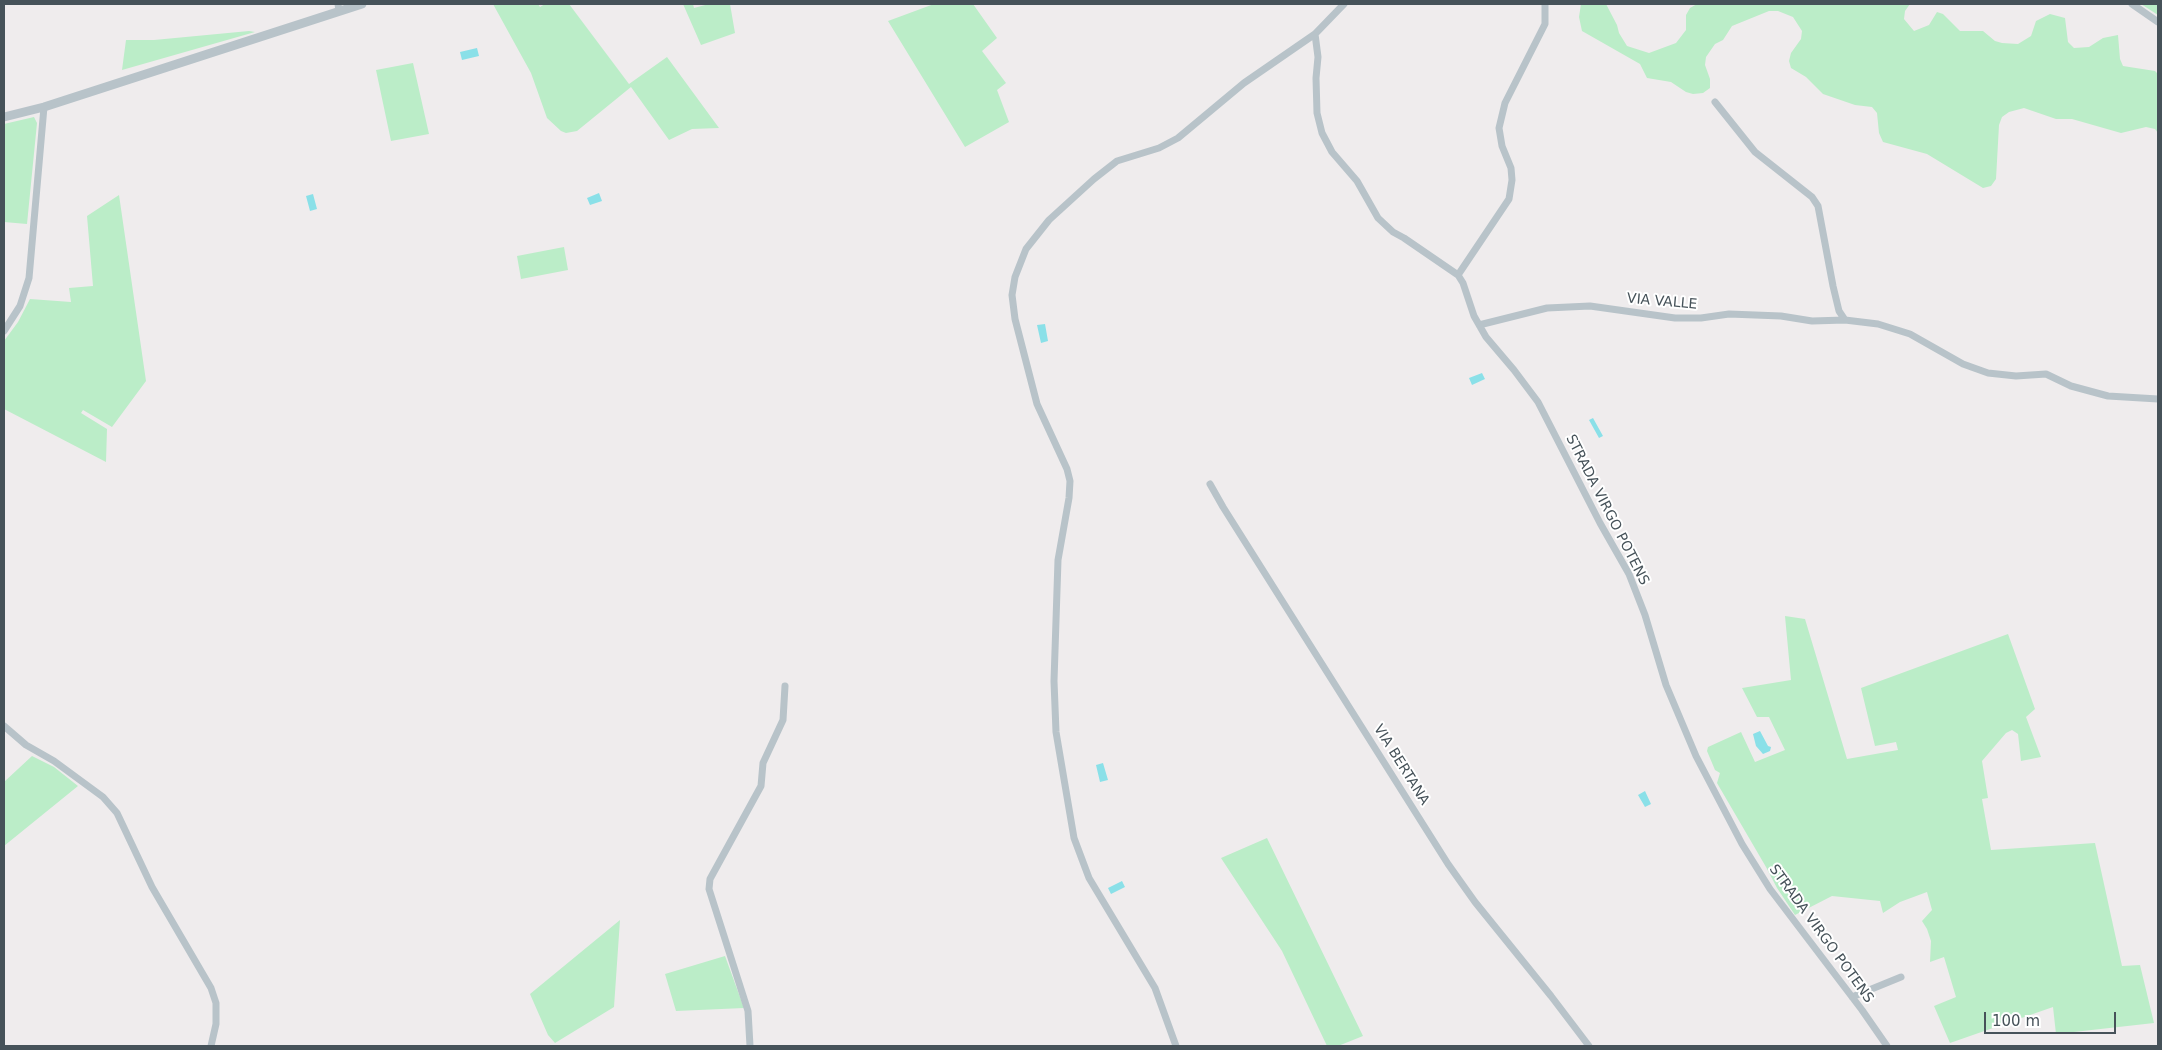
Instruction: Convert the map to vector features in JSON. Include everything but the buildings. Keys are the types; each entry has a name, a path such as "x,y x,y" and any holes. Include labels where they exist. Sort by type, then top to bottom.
{"street":[{"path":"4,116 44,107 338,8 362,4"},
{"path":"1176,1046 1155,988 1089,878 1074,838 1056,732 1054,681 1058,560 1069,498 1070,480 1037,404 1015,318 1012,295 1015,277 1026,249 1049,220 1094,178 1117,161 1159,148 1178,138 1244,83 1315,34 1344,4"},
{"path":"1315,34 1318,57 1316,78 1317,113 1322,133 1332,152 1358,181 1378,218 1393,232 1458,275 1509,198 1512,180 1511,168 1502,146 1498,128 1505,103 1544,24 1544,4"},
{"path":"2132,4 2158,22"},
{"path":"1715,102 1755,152 1812,197 1818,206 1839,311 1846,320"},
{"path":"4,331 20,306 29,278 44,107"},
{"name":"STRADA VIRGO POTENS","path":"1458,275 1486,338 1514,370 1538,402 1600,523 1629,574 1645,615 1666,685 1696,756 1742,844 1770,889 1887,1046"},
{"name":"VIA VALLE","path":"1479,325 1547,308 1590,306 1675,318 1701,318 1729,314 1780,316 1812,321 1846,320 1878,324 1910,334 1963,364 1988,373 2016,376 2046,374 2071,386 2108,396 2158,399"},
{"name":"VIA BERTANA","path":"1210,484 1448,864 1475,902 1552,996 1589,1046"},
{"path":"750,1046 748,1011 709,889 710,879 761,786 763,763 783,720 785,686"},
{"path":"4,726 26,745 54,761 103,797 117,813 152,887 211,988 216,1003 216,1024 211,1046"},
{"path":"1852,997 1901,977"}],"green space":[{"path":"493,4 538,4 540,7 545,4 569,4 629,84 667,57 719,128 692,129 669,140 631,87 577,131 566,133 561,131 547,118 531,73"},
{"path":"683,4 693,4 694,8 709,4 730,4 735,33 701,45"},
{"path":"934,4 973,4 997,38 982,51 1006,83 997,90 1009,122 965,147 888,21"},
{"path":"1581,4 1606,4 1627,46 1649,53 1676,43 1686,30 1686,15 1690,8 1697,4 1910,4 1905,11 1904,19 1914,31 1929,25 1937,12 1943,14 1960,31 1983,31 1995,41 2018,44 2031,36 2036,21 2050,14 2065,18 2068,42 2074,48 2089,47 2103,38 2118,35 2120,59 2123,66 2155,71 2158,74 2158,133 2155,129 2146,127 2121,133 2072,119 2056,119 2024,108 2009,112 2002,117 1999,125 1996,179 1991,186 1983,188 1927,154 1883,142 1879,133 1877,113 1872,107 1855,105 1823,94 1806,77 1791,68 1789,61 1791,53 1801,39 1802,31 1793,17 1778,11 1769,11 1732,26 1723,40 1715,44 1706,57 1705,65 1710,79 1710,88 1703,93 1693,94 1686,92 1671,82 1647,78 1640,64 1582,31 1579,17"},
{"path":"2141,4 2158,4 2158,15"},
{"path":"255,32 122,70 126,40 154,40"},
{"path":"413,63 429,134 391,141 376,70"},
{"path":"34,117 37,123 27,224 4,222 4,124"},
{"path":"119,195 146,381 112,427 83,410 81,413 107,429 106,462 4,409 4,341 18,322 30,299 71,302 69,288 93,286 87,216"},
{"path":"564,247 568,270 521,279 517,256"},
{"path":"1785,616 1805,619 1847,759 1898,750 1896,742 1875,746 1861,688 2008,634 2035,709 2026,717 2041,757 2021,761 2018,734 2012,730 2006,733 1982,761 1988,798 1982,799 1991,850 2095,843 2122,966 2140,965 2154,1023 2056,1034 2053,1007 1950,1043 1934,1006 1956,997 1944,957 1930,962 1931,941 1922,921 1932,910 1927,892 1900,902 1883,913 1880,901 1832,896 1795,915 1777,888 1717,783 1720,773 1715,770 1707,751 1708,747 1741,732 1755,762 1785,750 1769,717 1757,717 1742,688 1791,680"},
{"path":"32,756 54,767 78,786 4,846 4,782"},
{"path":"1267,838 1363,1036 1338,1046 1327,1046 1282,951 1221,858"},
{"path":"620,920 614,1007 555,1043 548,1035 530,994"},
{"path":"725,956 744,1008 676,1011 665,974"}],"water":[{"path":"477,48 479,56 462,60 460,52"},
{"path":"599,193 602,201 590,205 587,198"},
{"path":"313,194 317,209 310,211 306,196"},
{"path":"1045,324 1048,341 1041,343 1037,325"},
{"path":"1482,373 1485,379 1472,385 1469,378"},
{"path":"1593,418 1603,436 1599,438 1589,420"},
{"path":"1760,731 1768,746 1771,747 1770,751 1763,754 1756,746 1753,734"},
{"path":"1103,763 1108,780 1100,782 1096,765"},
{"path":"1645,791 1651,804 1645,807 1638,795"},
{"path":"1122,881 1125,887 1111,894 1108,888"}]}
